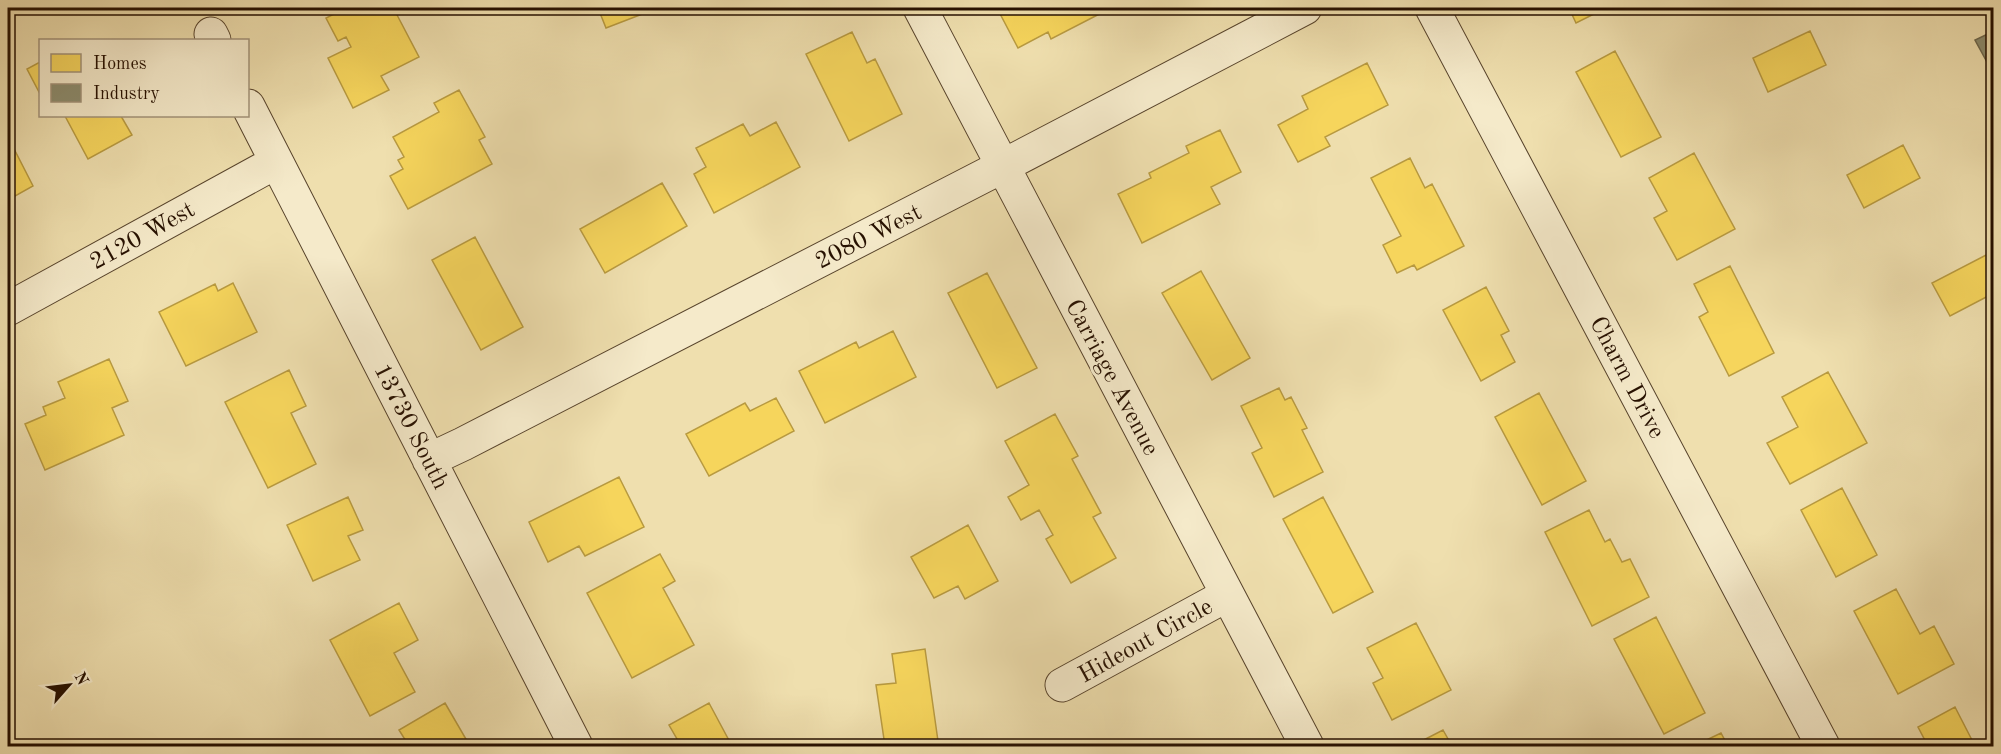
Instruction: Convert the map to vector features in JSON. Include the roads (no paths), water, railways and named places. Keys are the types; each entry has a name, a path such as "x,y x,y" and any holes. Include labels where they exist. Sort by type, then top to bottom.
{"street":[{"name":"Carriage Avenue","path":"920,8 1307,747"},
{"name":"2080 West","path":"429,460 1004,166 1305,8"},
{"name":"Charm Drive","path":"1432,8 1823,747"},
{"name":"13730 South","path":"249,108 576,747"},
{"name":"2120 West","path":"8,309 276,162"},
{"name":"Hideout Circle","path":"1062,685 1227,595"}]}
